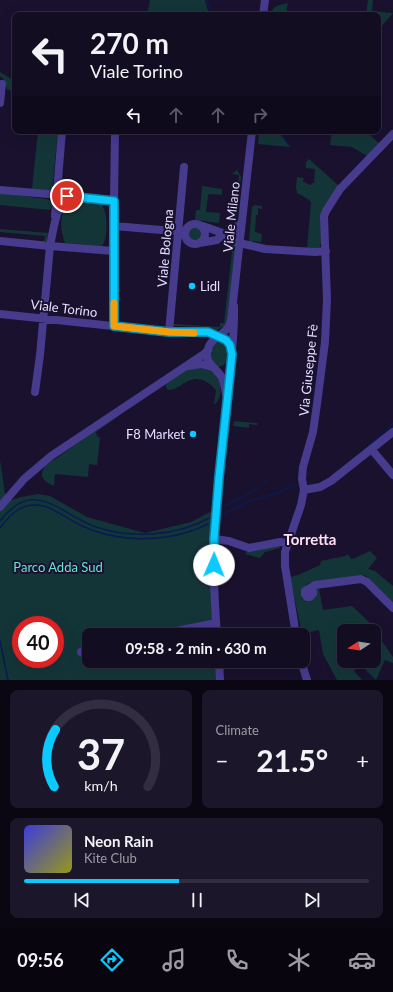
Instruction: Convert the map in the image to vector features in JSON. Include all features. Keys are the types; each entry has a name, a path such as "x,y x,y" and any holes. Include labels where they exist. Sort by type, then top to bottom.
{"street":[{"path":"264,12 267,0"},
{"path":"0,103 2,84"},
{"path":"35,392 44,318 50,246 55,220 62,134"},
{"path":"114,326 115,134"},
{"name":"Viale Milano","path":"216,628 214,539 226,404 230,381 234,306 252,134"},
{"name":"Via Giuseppe Fè","path":"295,628 285,566 287,543 301,505 304,490 302,479 314,432 325,342 327,292 324,216 344,186 393,134"},
{"name":"Viale Bologna","path":"169,332 182,232 184,167"},
{"path":"0,190 45,195 56,194 69,197 114,201"},
{"path":"45,195 53,198 55,205"},
{"path":"55,220 64,199 69,197"},
{"path":"182,232 193,223 197,223 226,235 232,234 242,222"},
{"path":"114,226 182,232"},
{"path":"199,244 202,242 206,233 203,226"},
{"path":"182,232 189,242 195,244 217,240 220,238 221,233"},
{"path":"221,233 226,239 265,249 315,252 326,251"},
{"path":"0,242 114,251"},
{"name":"Viale Milano","path":"226,404 221,375 208,360 209,348 225,333 229,326 234,306"},
{"name":"Viale Torino","path":"0,314 169,332 208,332 219,337"},
{"path":"0,507 24,479 46,459 182,368 209,348 205,337 197,333"},
{"path":"219,337 227,341 230,345 231,351"},
{"path":"182,368 198,364 224,369 228,366 230,361"},
{"path":"304,490 320,487 332,482 393,432"},
{"path":"372,450 393,476"},
{"path":"214,539 229,541 249,548 280,542 287,543"},
{"path":"310,589 315,585 361,579 367,582 393,608"},
{"path":"191,628 216,623"},
{"path":"219,668 220,680"},
{"path":"303,668 307,680"}],"green space":[{"path":"150,0 205,0 208,12 148,12"},
{"path":"368,0 373,0 372,11 393,13 381,27 381,12 366,12"},
{"path":"288,3 286,12 272,12 275,7"},
{"path":"0,72 12,79 12,92 7,89 3,78 0,77"},
{"path":"38,134 58,134 52,191 32,189"},
{"path":"259,134 280,134 290,147 258,144"},
{"path":"332,134 368,134 379,143 367,156 352,147 330,145"},
{"path":"309,159 339,186 321,218 320,247 307,249 311,202 297,193 296,187 297,177 304,178 303,182 307,184 311,185 314,183 315,169 306,168 306,162"},
{"path":"237,170 241,177 236,225 234,229 226,231 226,225 234,225 239,175 232,174"},
{"path":"202,186 222,189 222,195 209,194 206,212 220,213 219,223 195,220 196,210 200,210"},
{"path":"0,193 46,199 50,200 52,205 50,210 0,205"},
{"path":"68,200 100,203 103,207 107,224 102,246 65,243 61,221 63,211"},
{"path":"255,205 262,206 262,209 258,208 258,215 256,215 255,232 262,234 261,242 253,241 250,243 252,207"},
{"path":"195,225 202,230 203,233 198,240 195,241 188,236 187,233 192,226"},
{"path":"0,229 48,233 47,241 44,241 45,236 0,232"},
{"path":"228,244 236,246 227,320 224,326 217,330 204,327 174,326 174,324 220,327 220,323 224,323 232,252 227,251"},
{"path":"223,342 228,348 228,360 224,365 218,367 211,359 211,351 215,343"},
{"path":"192,367 209,370 218,378 220,392 214,405 216,390 205,381 197,379 188,381 170,390 166,387 166,384"},
{"path":"123,413 96,432 97,436 100,438 97,465 89,464 88,477 55,474 54,486 44,480 42,473 47,465"},
{"path":"234,421 257,423 257,425 249,424 249,428 233,426"},
{"name":"Parco Adda Sud","path":"0,460 5,494 11,500 38,494 50,496 87,517 145,533 191,522 214,510 214,628 82,628 82,668 217,668 218,680 0,680"},
{"path":"279,544 280,548 265,552 260,558 245,554 248,551"},
{"path":"370,551 377,558 368,569 375,571 393,586 393,604 366,576 363,575 312,582 307,584 303,589 316,590 319,588 323,610 352,606 370,624 337,624 337,668 358,668 354,671 362,680 337,680 323,654 319,630 310,632 310,628 301,628 290,577 320,565 321,561 348,554 351,559"},
{"path":"381,640 393,657 393,663 385,660 376,680 364,668 381,668"}],"waterway":[{"path":"207,0 210,12"},
{"path":"281,134 290,146"},
{"path":"364,450 393,423"},
{"path":"264,483 267,480"},
{"path":"224,514 249,501 276,494 289,487 300,485"},
{"path":"220,509 258,488"},
{"path":"0,521 13,508 25,501 36,500 47,502 96,527 124,533 154,534 168,532 183,529 209,518"},
{"path":"0,528 20,508 31,505 43,506 53,510 93,531 126,538 160,538 177,535 208,524"},
{"path":"0,641 8,680"}],"slow traffic":[{"path":"114,303 114,326 194,333"}],"place":[{"name":"Lidl","path":"192,286"},
{"name":"F8 Market","path":"193,434"}],"district":[{"name":"Torretta","path":"310,539"}],"route":[{"path":"67,196 114,201 114,326 169,332 208,332 226,340 231,347 232,354 230,361 214,539 214,565"}]}
